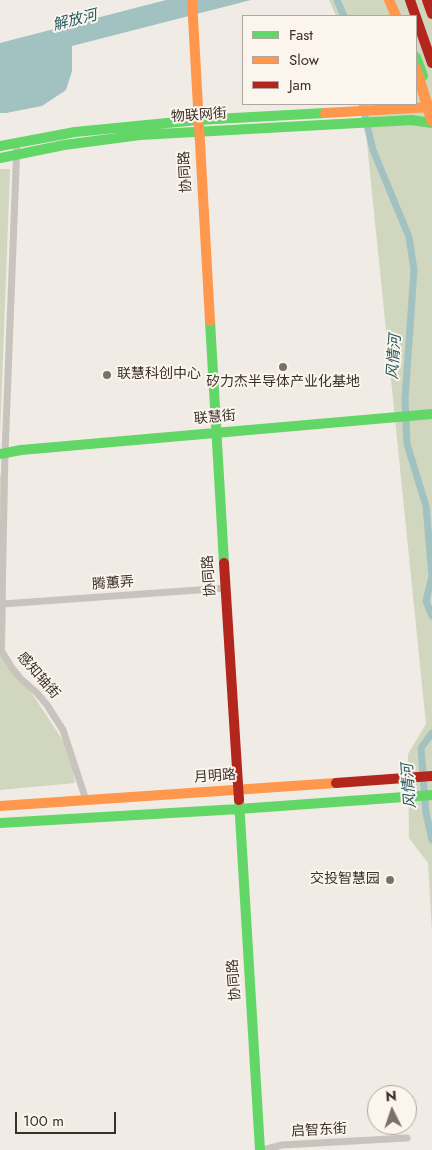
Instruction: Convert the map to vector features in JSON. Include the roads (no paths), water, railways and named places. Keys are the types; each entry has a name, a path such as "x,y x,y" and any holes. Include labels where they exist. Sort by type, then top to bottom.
{"main road":[{"name":"协同路","path":"192,0 216,433 262,1150"},
{"path":"389,0 396,15"},
{"path":"395,0 401,15"},
{"path":"410,0 415,15"},
{"path":"427,0 432,14"},
{"path":"417,20 432,63"},
{"path":"417,60 432,106"},
{"path":"417,72 432,122"},
{"name":"物联网街","path":"0,158 17,148 75,132 376,116 432,106"},
{"name":"物联网街","path":"376,116 432,122"},
{"name":"物联网街","path":"0,146 17,148"},
{"name":"联慧街","path":"3,454 21,450 432,414"},
{"name":"月明路","path":"0,806 432,776"},
{"path":"0,823 432,795"}],"street":[{"name":"感知轴街","path":"17,148 3,454 1,650 20,678 47,705 63,730 86,800"},
{"name":"腾蕙弄","path":"2,604 226,588"},
{"name":"启智东街","path":"262,1150 282,1145 407,1138"}],"water":[{"path":"166,0 251,0 72,46 72,71 66,90 42,106 0,113 0,43"}],"waterway":[{"name":"风情河","path":"337,0 344,15"},
{"name":"风情河","path":"362,105 373,150 409,237 414,270 405,399 407,444 426,506 432,576 426,601 432,616"},
{"name":"风情河","path":"432,733 421,748 426,813 432,840"}],"place":[{"name":"矽力杰半导体产业化基地","path":"283,367"},
{"name":"联慧科创中心","path":"107,375"},
{"name":"交投智慧园","path":"390,880"}],"water label":[{"name":"解放河","path":"75,21"}]}
